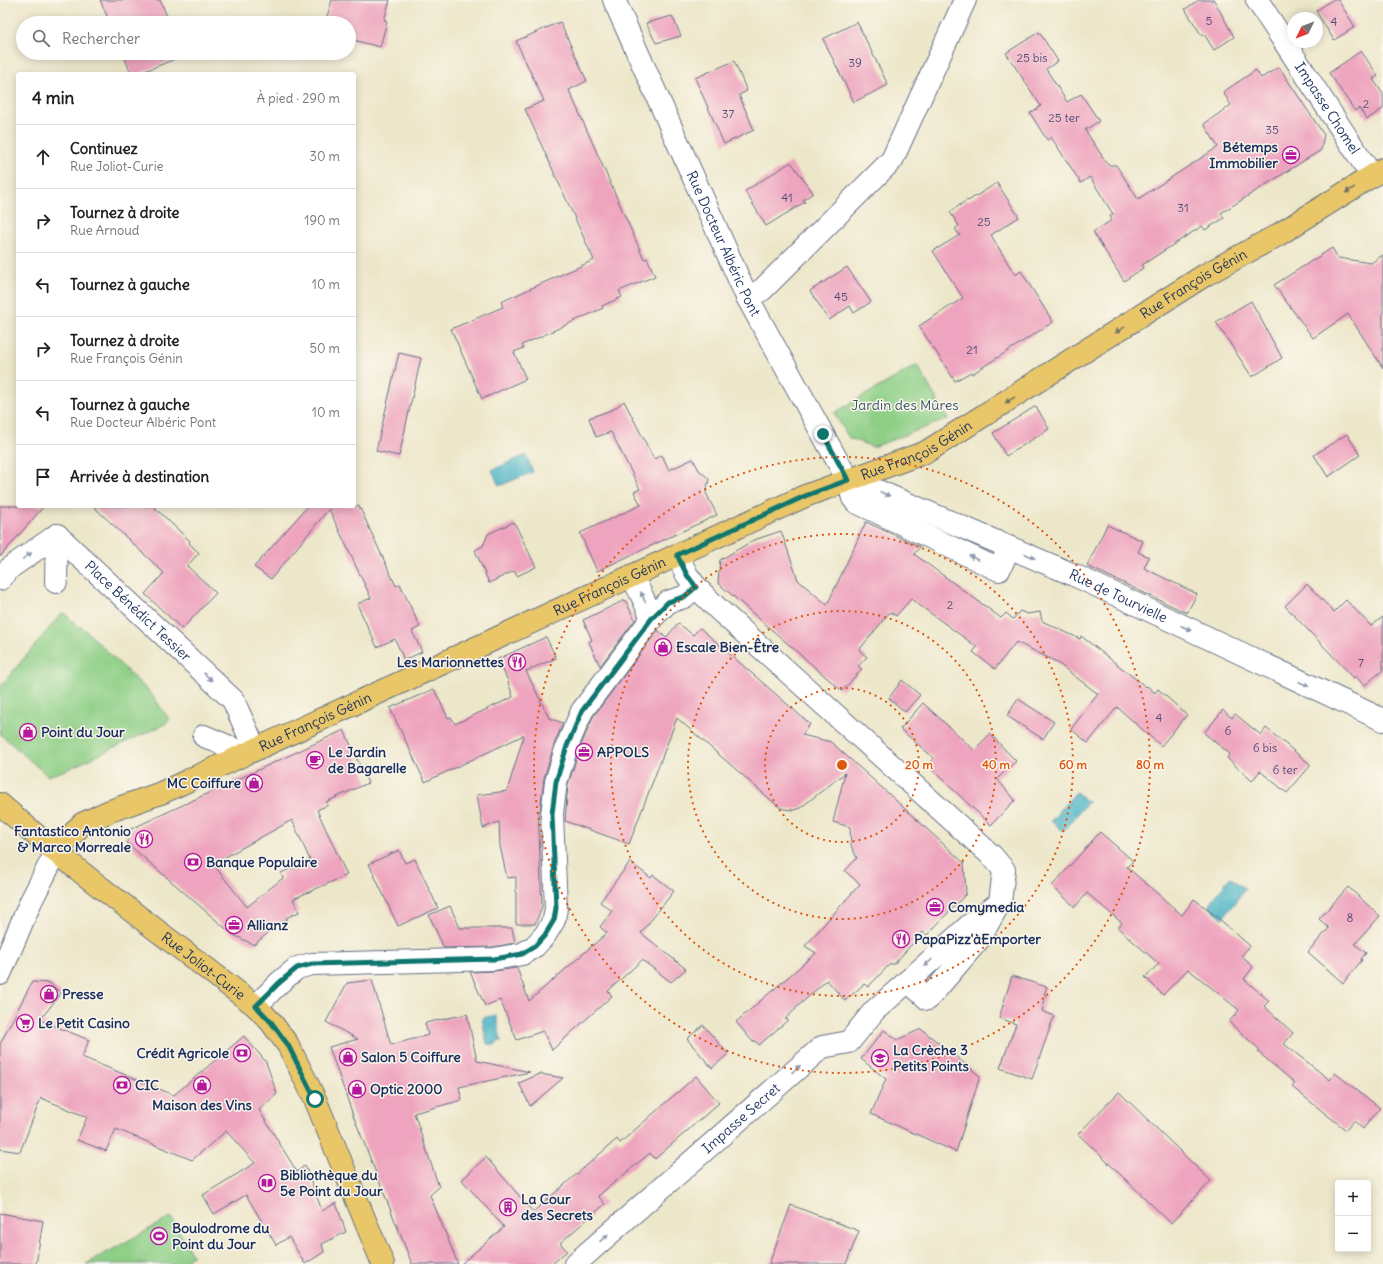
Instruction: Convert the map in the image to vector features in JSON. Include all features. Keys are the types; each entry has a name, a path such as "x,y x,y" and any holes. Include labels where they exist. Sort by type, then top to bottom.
{"main road":[{"name":"Rue François Génin","path":"56,852 82,824 110,811 161,793 805,496 913,457 937,446 1205,275 1278,235 1377,173"},
{"name":"Rue Joliot-Curie","path":"0,804 56,852 256,1006 271,1022 288,1045 315,1099 383,1264"}],"street":[{"name":"Rue Docteur Albéric Pont","path":"614,0 747,297 848,480"},
{"path":"747,297 762,290 892,160 966,0"},
{"name":"Impasse Chomel","path":"1257,0 1377,173"},
{"name":"Rue de Tourvielle","path":"848,480 878,491 1074,576 1383,720"},
{"path":"0,579 12,567 57,535"},
{"path":"56,582 57,535"},
{"name":"Place Bénédict Tessier","path":"57,535 233,700 246,753"},
{"path":"256,1006 279,983 297,968 312,964 494,959 522,954 535,946 545,935 554,920 556,908 552,814 556,782 567,746 582,711 652,618 668,602 684,597 696,587 687,575 677,555"},
{"path":"632,576 652,618"},
{"name":"Impasse Secret","path":"575,1264 822,1047 849,1042 874,1011 970,925 1000,902 1004,870 992,856 717,608 696,587"},
{"path":"204,736 246,753"},
{"path":"0,974 31,901 56,852"}],"green space":[{"name":"Jardin des Mûres","path":"917,365 948,419 873,447 849,438 834,413"},
{"path":"62,613 64,613 79,627 82,627 152,695 169,719 165,724 66,770 48,776 0,734 0,687"},
{"name":"Boulodrome du Point du Jour","path":"171,1217 193,1256 178,1264 86,1264"}],"water":[{"path":"526,455 533,472 499,486 492,470"},
{"path":"1076,792 1088,802 1063,831 1051,821"},
{"path":"1230,877 1245,889 1223,918 1208,906"},
{"path":"496,1015 501,1041 498,1041 495,1045 487,1044 482,1018"}],"building":[{"path":"100,0 160,0 167,16 107,16"},
{"path":"332,0 390,0 384,20 387,21 380,47 356,41 356,16 327,16"},
{"path":"1199,0 1214,0 1234,37 1214,50 1204,34 1202,36 1185,9"},
{"path":"1332,0 1338,0 1355,27 1334,40 1323,22 1323,12 1316,11"},
{"path":"672,16 681,36 656,43 646,23"},
{"path":"560,22 587,81 569,90 644,259 647,258 655,276 619,291 622,297 602,306 603,308 522,345 524,348 514,352 526,379 482,399 451,329 503,307 501,302 594,260 525,109 544,101 516,41"},
{"path":"857,22 888,85 854,102 823,39"},
{"path":"1039,32 1058,61 1046,69 1067,102 1081,94 1099,121 1085,130 1108,165 1116,165 1138,199 1218,147 1204,124 1231,105 1223,92 1256,70 1261,78 1279,67 1324,135 1321,150 1221,213 1224,218 1205,230 1202,226 1142,265 1143,268 1124,281 1093,232 1112,220 1110,216 1113,214 1090,177 1081,183 1051,137 1047,140 1030,113 1041,106 1006,53"},
{"path":"1361,51 1378,76 1373,79 1383,94 1383,109 1367,119 1359,108 1355,111 1329,73"},
{"path":"126,60 173,60 143,72 130,72"},
{"path":"734,61 747,91 739,95 754,130 724,144 695,78"},
{"path":"791,162 813,193 803,200 805,202 766,226 745,191"},
{"path":"997,183 1019,217 991,235 1015,275 1021,271 1053,322 972,374 971,372 955,381 919,326 963,298 933,251 960,235 955,229 959,226 950,212 967,200 968,201"},
{"path":"1332,248 1338,258 1371,263 1383,255 1383,368 1348,314 1313,338 1274,285"},
{"path":"847,267 871,302 854,313 850,306 829,320 810,291"},
{"path":"1251,301 1282,358 1252,377 1216,322"},
{"path":"399,353 421,358 399,456 376,451"},
{"path":"624,401 654,459 662,455 669,470 693,459 699,470 709,479 706,493 717,515 597,571 580,533 641,505 634,492 640,489 611,432 596,437 589,418 614,409"},
{"path":"1036,406 1049,429 1006,456 993,433"},
{"path":"1347,434 1360,455 1328,477 1314,455"},
{"path":"0,506 16,506 16,508 42,508 0,557"},
{"path":"356,506 359,506 396,586 400,584 420,627 412,631 422,652 404,660 395,639 377,647 357,604 371,598 329,509 271,579 254,567 306,508 356,508"},
{"path":"95,508 155,508 190,541 189,543 199,553 187,566 216,593 182,629 145,594 164,573"},
{"path":"514,522 536,567 517,576 514,571 489,583 475,550 483,546 488,534"},
{"path":"866,522 920,547 914,554 1001,618 1006,613 1013,619 1020,611 1027,614 1040,612 1042,621 1080,639 1081,636 1146,687 1147,686 1155,693 1158,689 1187,715 1161,746 1117,707 1088,743 1071,729 1098,694 1055,661 1016,642 995,669 973,652 977,647 911,599 896,616 890,612 859,650 867,657 858,666 862,669 842,691 718,583 720,560 754,540 781,531 798,580 827,605"},
{"path":"1107,525 1143,541 1138,552 1149,557 1144,568 1197,594 1187,613 1087,566"},
{"path":"1307,584 1334,612 1346,600 1371,626 1383,617 1383,670 1364,686 1356,676 1354,678 1285,606"},
{"path":"625,600 635,620 600,666 589,642 592,640 583,620"},
{"path":"678,623 693,635 700,628 810,724 802,735 831,742 964,863 966,894 927,935 923,932 893,965 891,963 868,987 864,984 845,1001 827,980 785,1019 788,1020 759,1045 754,1040 753,1042 736,1022 816,953 805,946 860,884 845,871 857,858 851,846 850,827 833,822 845,773 800,808 794,810 784,809 779,807 677,718 629,844 565,821 568,785 579,750 593,717 658,630 666,638"},
{"path":"546,637 556,658 526,671 549,718 563,723 555,742 544,778 540,811 538,811 542,907 535,924 516,924 516,877 507,878 500,846 499,822 483,828 477,795 507,791 524,735 425,782 390,708 434,689 448,718 451,717 455,724 513,697 498,659"},
{"path":"902,680 920,695 905,712 889,698"},
{"path":"1018,699 1054,722 1043,739 1007,716"},
{"path":"923,703 974,750 990,734 1016,761 997,779 1015,800 991,825 928,766 934,758 900,729"},
{"path":"1223,710 1232,718 1235,714 1261,735 1266,728 1311,765 1287,793 1260,771 1252,781 1227,758 1230,754 1204,733"},
{"path":"344,730 368,783 326,802 328,805 317,810 347,875 293,899 299,912 286,918 287,920 278,924 254,945 232,934 127,843 129,830","holes":["292,820 310,860 281,873 283,878 247,907 213,864"]},
{"path":"1100,832 1133,861 1127,867 1182,915 1194,899 1250,946 1241,956 1253,967 1244,979 1269,1001 1264,1006 1293,1033 1284,1044 1330,1080 1335,1073 1380,1108 1363,1129 1354,1121 1346,1130 1292,1087 1295,1083 1258,1052 1260,1050 1229,1022 1239,1010 1188,969 1163,995 1145,977 1159,964 1118,928 1122,923 1087,893 1075,907 1052,886"},
{"path":"399,850 405,863 415,859 438,908 398,926 369,864"},
{"path":"630,862 651,878 653,875 674,891 641,933 686,969 671,982 642,960 608,991 612,996 552,1050 543,1031 517,1040 500,1000 485,1006 470,972 517,968 529,1001 607,933 600,927 612,911 600,902"},
{"path":"1348,887 1380,916 1355,944 1366,953 1343,983 1308,952 1329,928 1319,919"},
{"path":"450,906 460,928 512,928 515,943 493,947 444,948 429,915"},
{"path":"1012,976 1047,987 1044,994 1046,995 1042,1011 1054,1016 1032,1079 1000,1068 1016,1024 999,1018"},
{"path":"372,980 391,1045 428,1035 425,1023 467,1014 477,1061 530,1072 459,1087 462,1100 414,1113 439,1187 430,1195 458,1264 412,1264 353,1115 329,1047 358,1039 326,1022 347,983"},
{"path":"32,982 50,983 61,993 40,1020 89,1040 82,1057 174,1095 244,1036 266,1062 277,1094 259,1110 297,1172 305,1165 322,1211 336,1203 346,1232 322,1244 324,1252 305,1264 289,1237 276,1245 246,1195 214,1214 203,1195 255,1163 226,1131 192,1160 116,1129 106,1151 77,1140 87,1117 41,1098 20,1152 0,1149 0,1044"},
{"path":"703,1025 728,1054 712,1068 687,1039"},
{"path":"921,1029 980,1076 956,1152 871,1114 886,1079 861,1059 884,1030 897,1040"},
{"path":"540,1074 563,1078 530,1106 519,1083"},
{"path":"696,1076 719,1103 655,1159 650,1153 598,1196 605,1204 560,1243 567,1251 552,1264 461,1264 504,1227 462,1180 486,1157 533,1212 617,1139 620,1143"},
{"path":"1119,1092 1211,1181 1171,1223 1078,1134"},
{"path":"791,1205 859,1231 846,1264 769,1264"},
{"path":"0,1213 43,1221 36,1264 0,1264"}],"place":[{"name":"Bétemps Immobilier","path":"1291,155"},
{"name":"Escale Bien-Être","path":"663,647"},
{"name":"Les Marionnettes","path":"517,662"},
{"name":"Point du Jour","path":"28,732"},
{"name":"APPOLS","path":"584,752"},
{"name":"Le Jardin de Bagarelle","path":"315,760"},
{"name":"MC Coiffure","path":"254,783"},
{"name":"Fantastico Antonio & Marco Morreale","path":"144,839"},
{"name":"Banque Populaire","path":"193,862"},
{"name":"Comymedia","path":"935,907"},
{"name":"Allianz","path":"234,925"},
{"name":"PapaPizz'àEmporter","path":"901,939"},
{"name":"Presse","path":"49,994"},
{"name":"Le Petit Casino","path":"25,1023"},
{"name":"Crédit Agricole","path":"242,1053"},
{"name":"Salon 5 Coiffure","path":"348,1057"},
{"name":"La Crèche 3 Petits Points","path":"880,1058"},
{"name":"CIC","path":"122,1085"},
{"name":"Maison des Vins","path":"202,1085"},
{"name":"Optic 2000","path":"357,1089"},
{"name":"Bibliothèque du 5e Point du Jour","path":"267,1183"},
{"name":"La Cour des Secrets","path":"508,1207"},
{"name":"Boulodrome du Point du Jour","path":"159,1236"}],"route":[{"path":"315,1099 288,1045 271,1022 256,1006 279,983 297,968 312,964 494,959 522,954 535,946 545,935 554,920 556,908 552,814 556,782 567,746 582,711 652,618 668,602 684,597 696,587 687,575 677,555 805,496 848,480 823,434"}]}
